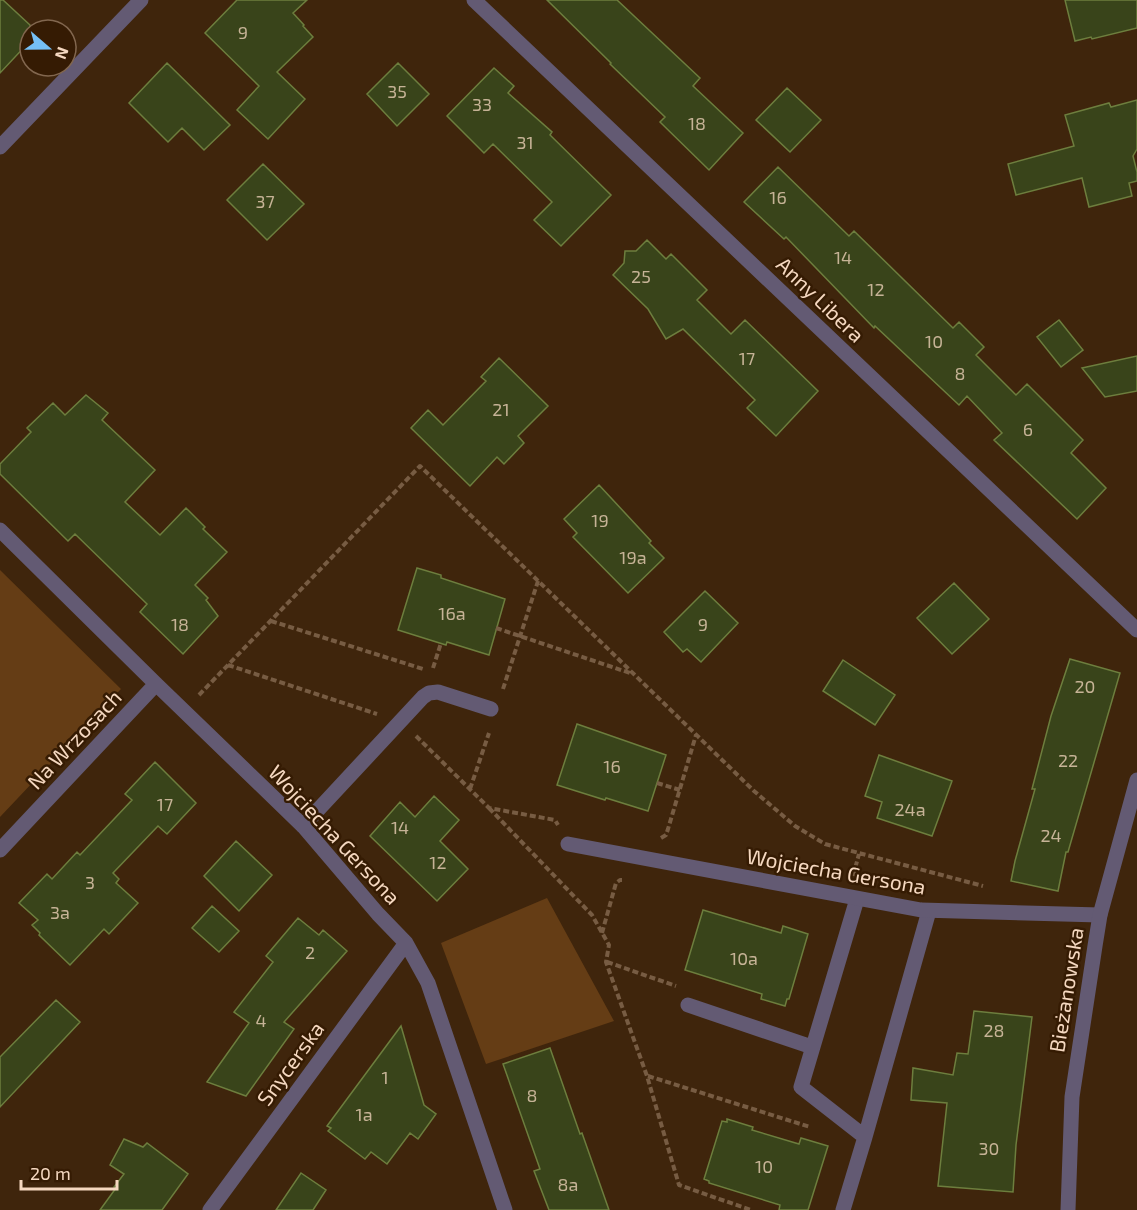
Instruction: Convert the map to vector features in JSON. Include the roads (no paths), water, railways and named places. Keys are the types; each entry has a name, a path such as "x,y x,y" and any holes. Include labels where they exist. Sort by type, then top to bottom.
{"street":[{"path":"0,147 141,0"},
{"name":"Anny Libera","path":"474,0 1137,630"},
{"name":"Wojciecha Gersona","path":"0,530 303,826 378,914 406,943 428,983 505,1210"},
{"name":"Na Wrzosach","path":"0,850 156,684"},
{"path":"303,826 429,693 438,692 491,709"},
{"name":"Bieżanowska","path":"1068,1210 1072,1097 1100,915 1137,780"},
{"name":"Wojciecha Gersona","path":"568,844 921,910 1100,915"},
{"path":"857,899 801,1087 865,1137"},
{"path":"843,1210 929,911"},
{"name":"Snycerska","path":"210,1210 406,943"},
{"path":"688,1005 812,1047"}]}
